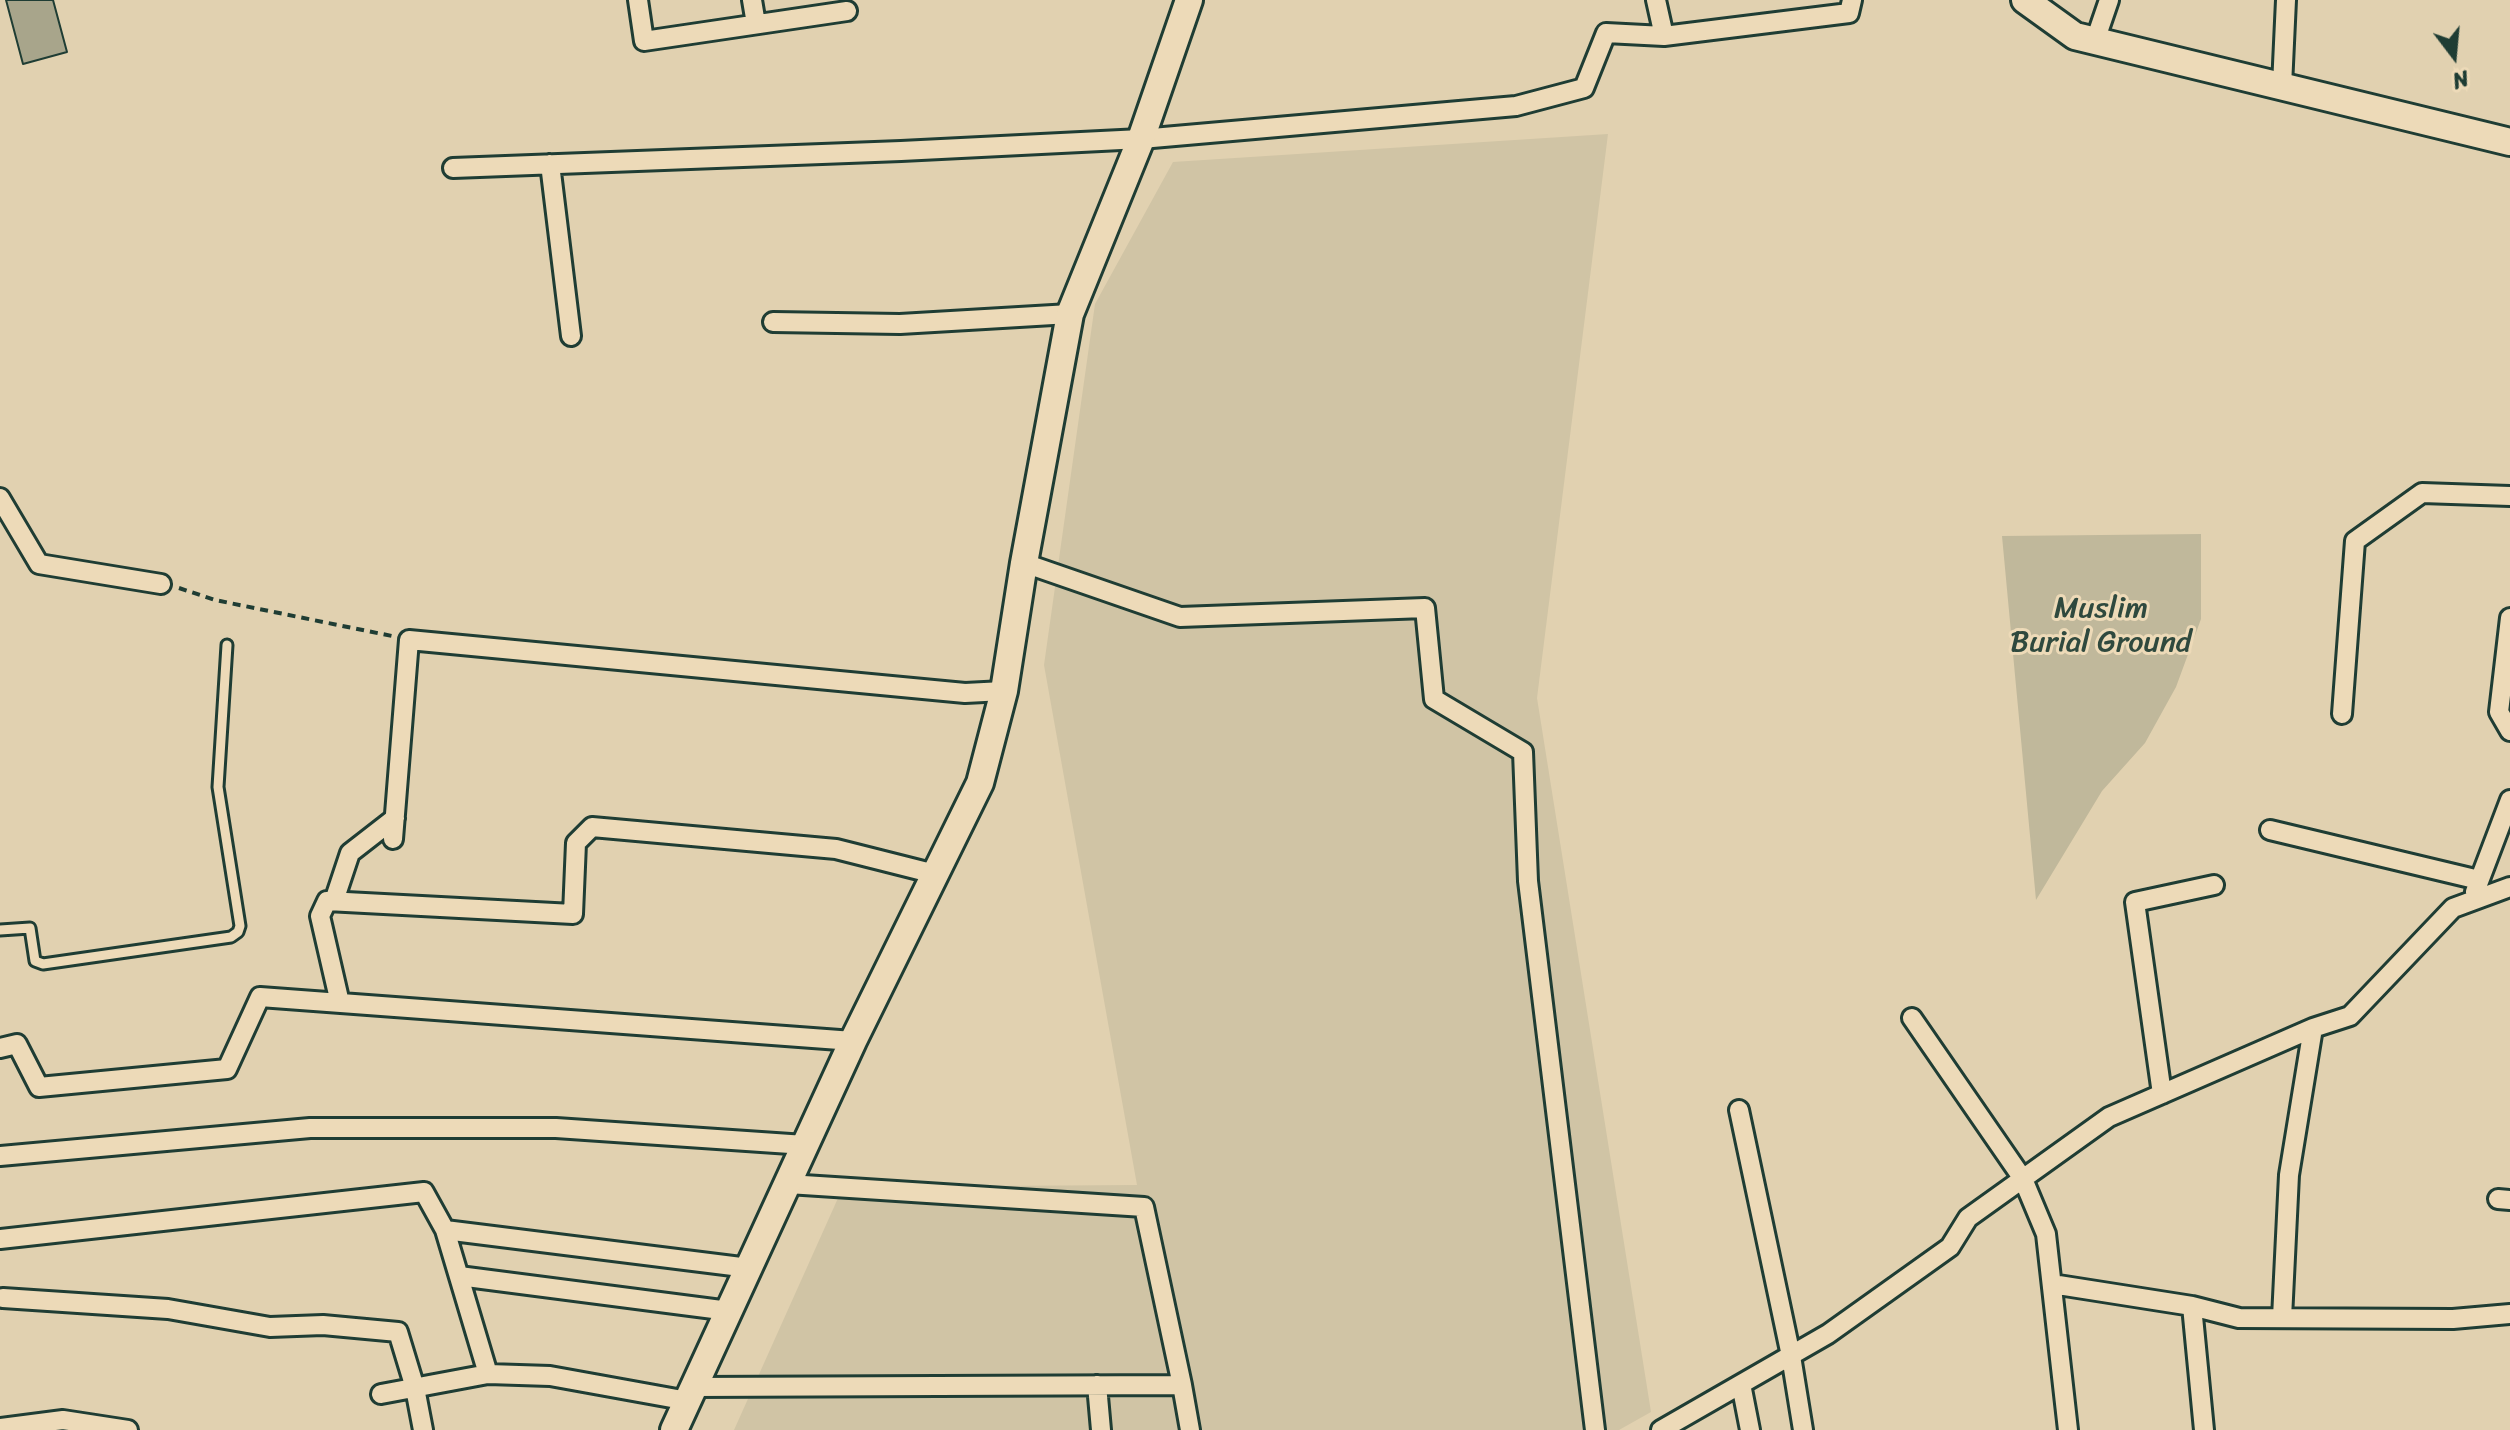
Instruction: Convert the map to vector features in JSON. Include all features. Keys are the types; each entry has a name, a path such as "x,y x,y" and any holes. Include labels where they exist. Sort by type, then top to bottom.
{"main road":[{"path":"674,1430 853,1041 980,783 1004,691 1070,314 1141,139 1189,0"},
{"path":"2025,0 2075,36 2510,142"}],"street":[{"path":"638,0 644,41 847,11"},
{"path":"752,0 756,24"},
{"path":"1656,0 1664,36"},
{"path":"453,168 1141,139 1516,106 1584,88 1606,33 1664,36 1849,13 1852,0"},
{"path":"2095,41 2109,0"},
{"path":"2282,86 2286,0"},
{"path":"550,164 571,336"},
{"path":"773,322 900,324 1070,314"},
{"path":"2342,714 2355,541 2422,493 2510,496"},
{"path":"0,498 39,564 161,584"},
{"path":"1024,563 1180,617 1425,608 1434,699 1523,752 1528,881 1595,1430"},
{"path":"2510,618 2499,712 2510,731"},
{"path":"393,839 409,640 965,693 1004,691"},
{"path":"2471,902 2510,800"},
{"path":"334,901 350,853 395,818"},
{"path":"340,1003 320,916 327,901 573,914 576,843 592,827 836,849 935,874"},
{"path":"2270,830 2479,880"},
{"path":"2162,1094 2135,902 2214,885"},
{"path":"1661,1430 1828,1334 1950,1247 1968,1218 2109,1117 2313,1028 2350,1016 2453,908 2510,887"},
{"path":"0,1048 17,1044 39,1087 227,1069 260,997 853,1041"},
{"path":"1912,1018 2023,1179 2046,1234 2068,1430"},
{"path":"2282,1318 2289,1175 2313,1028"},
{"path":"1739,1110 1791,1356 1803,1430"},
{"path":"0,1156 310,1128 556,1128 805,1145"},
{"path":"788,1184 1144,1207 1190,1430"},
{"path":"0,1239 424,1192 445,1230 488,1374"},
{"path":"445,1230 749,1268"},
{"path":"459,1276 729,1311"},
{"path":"2052,1284 2192,1306 2239,1318 2453,1319 2510,1314"},
{"path":"3,1298 168,1309 270,1327 323,1325 398,1332 415,1388 423,1430"},
{"path":"2192,1306 2204,1430"},
{"path":"381,1394 488,1374 550,1376 691,1394 1182,1385"},
{"path":"1741,1384 1750,1430"},
{"path":"1097,1385 1101,1430"},
{"path":"0,1428 32,1427 63,1420 128,1430"}],"lane":[{"path":"0,930 30,928 35,961 43,964 231,937 238,932 240,926 218,787 227,645"}],"path":[{"path":"161,584 215,600 409,640"}],"shaded area":[{"path":"1608,134 1537,698 1651,1412 1619,1430 734,1430 843,1187 1137,1185 1044,665 1095,304 1173,162"}],"green space":[{"name":"Muslim Burial Ground","path":"2201,534 2201,619 2176,687 2145,743 2102,791 2036,900 2002,536"}],"building":[{"path":"6,0 53,0 67,52 23,64"}]}
